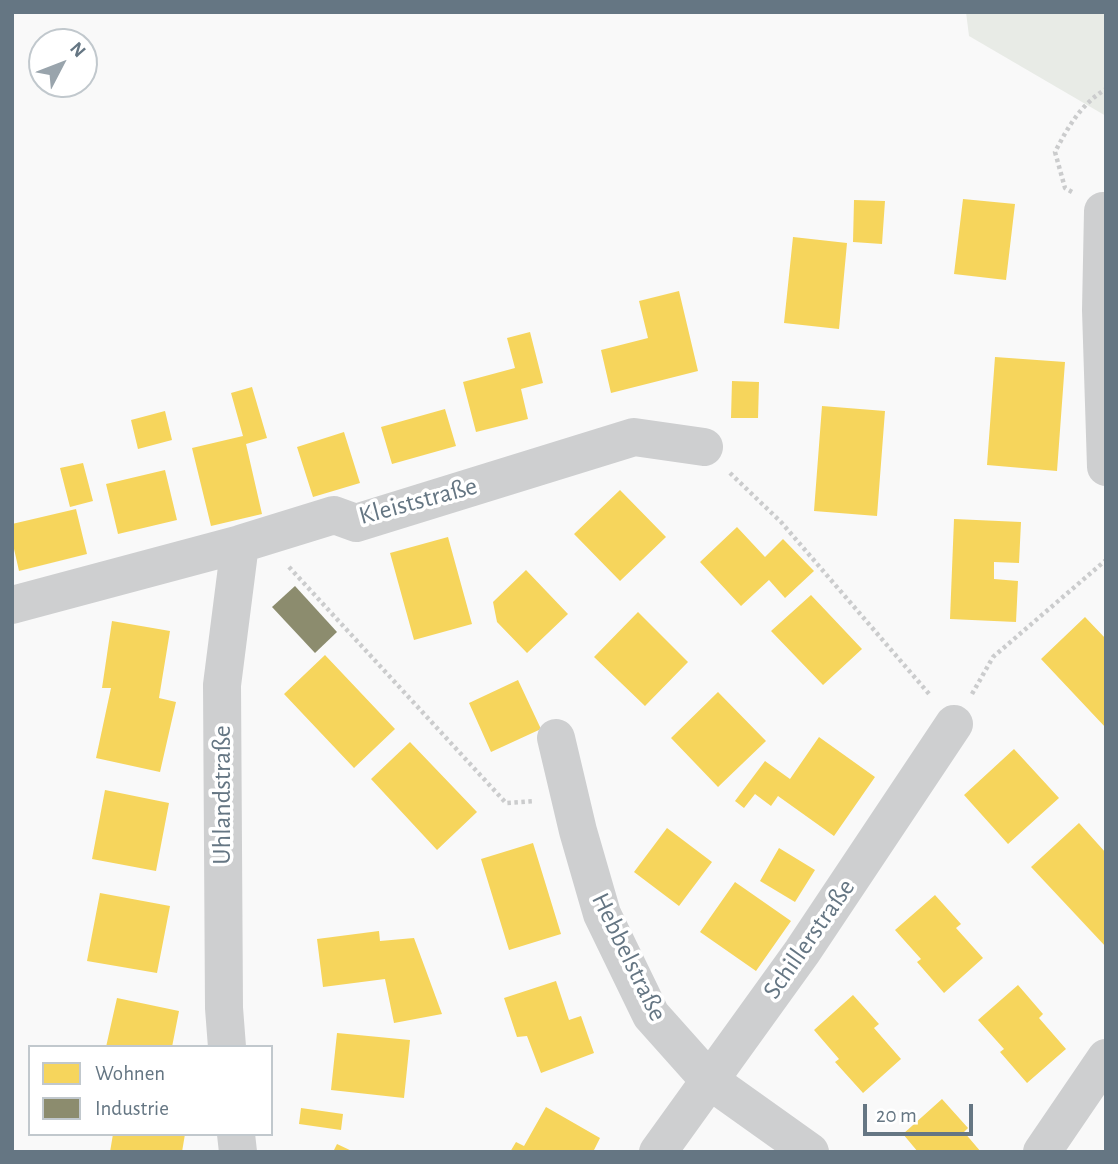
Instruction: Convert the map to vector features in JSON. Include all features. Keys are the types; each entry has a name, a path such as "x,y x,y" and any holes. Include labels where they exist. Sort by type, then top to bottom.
{"street":[{"path":"1103,211 1101,310 1106,467"},
{"name":"Kleiststraße","path":"12,605 251,541 334,514 356,523 634,437 704,447"},
{"name":"Uhlandstraße","path":"227,1045 224,1008 222,685 251,541"},
{"name":"Schillerstraße","path":"659,1152 802,952 954,724"},
{"name":"Hebbelstraße","path":"556,738 602,914 651,1015 709,1080 810,1152"},
{"path":"1042,1152 1106,1058"}],"path":[{"path":"1103,211 1105,212 1065,188 1055,152 1071,120 1094,96 1106,89"},
{"path":"704,447 781,522 954,724 993,657 1106,560"},
{"path":"251,541 506,803 570,798"}],"shaded area":[{"path":"966,12 1106,12 1106,116 969,36"}],"building: Wohnen":[{"path":"963,199 1015,204 1006,280 954,274"},
{"path":"854,200 885,201 882,244 853,242"},
{"path":"793,237 847,243 839,329 784,323"},
{"path":"679,291 698,371 611,393 601,350 648,338 639,301"},
{"path":"530,332 543,383 521,389 528,419 476,432 463,382 515,368 507,338"},
{"path":"995,357 1065,362 1057,471 987,465"},
{"path":"732,381 759,382 758,418 731,418"},
{"path":"252,387 267,438 246,444 262,514 211,526 192,448 243,436 231,393"},
{"path":"822,406 885,411 877,516 814,511"},
{"path":"445,409 456,446 392,464 381,427"},
{"path":"165,411 172,440 138,449 131,420"},
{"path":"344,432 360,483 313,497 297,447"},
{"path":"83,463 93,501 70,507 60,468"},
{"path":"165,470 177,520 118,534 106,484"},
{"path":"620,490 666,537 620,581 574,534"},
{"path":"76,509 87,554 19,571 12,540 12,524"},
{"path":"954,519 1021,522 1019,563 994,562 994,579 1018,581 1016,622 950,619"},
{"path":"737,527 765,557 783,539 814,571 785,598 769,580 741,606 700,562"},
{"path":"448,537 472,624 414,640 390,553"},
{"path":"526,570 568,614 527,653 497,622 493,602"},
{"path":"811,595 862,649 823,685 771,631"},
{"path":"638,612 688,662 645,706 594,657"},
{"path":"1085,617 1106,639 1106,728 1041,659"},
{"path":"112,621 170,631 159,698 176,702 160,772 96,758 111,688 102,688"},
{"path":"325,655 395,729 354,768 284,694"},
{"path":"518,680 541,729 491,752 469,703"},
{"path":"718,692 766,741 718,787 671,738"},
{"path":"819,737 875,777 834,836 778,796 771,806 755,794 744,808 735,801 765,761 790,779"},
{"path":"410,742 477,812 437,850 371,779"},
{"path":"1014,749 1059,798 1008,844 964,795"},
{"path":"105,790 169,803 156,871 92,859"},
{"path":"1079,823 1106,853 1106,947 1031,867"},
{"path":"667,828 712,862 679,906 634,872"},
{"path":"533,843 561,934 509,950 481,859"},
{"path":"779,848 815,870 795,902 760,881"},
{"path":"735,882 791,921 756,971 700,932"},
{"path":"100,893 170,906 157,973 87,961"},
{"path":"935,895 961,924 956,928 983,958 944,993 917,962 921,959 895,930"},
{"path":"379,931 380,941 414,938 442,1014 394,1023 385,979 323,987 317,939"},
{"path":"556,981 569,1020 581,1016 594,1053 541,1073 527,1036 517,1037 504,998"},
{"path":"1018,985 1043,1014 1039,1018 1066,1049 1027,1083 1000,1052 1004,1049 978,1020"},
{"path":"853,995 879,1024 874,1028 901,1059 863,1093 835,1062 839,1059 814,1030"},
{"path":"117,998 179,1011 172,1045 106,1045"},
{"path":"337,1033 410,1040 404,1098 331,1090"},
{"path":"942,1099 968,1128 964,1132 981,1152 918,1152 903,1134"},
{"path":"546,1107 600,1138 593,1152 510,1152 516,1142 524,1146"},
{"path":"301,1108 343,1114 341,1130 299,1124"},
{"path":"113,1136 185,1136 182,1152 110,1152"},
{"path":"337,1144 354,1152 333,1152"}],"building: Industrie":[{"path":"295,586 337,632 315,653 272,607"}]}
